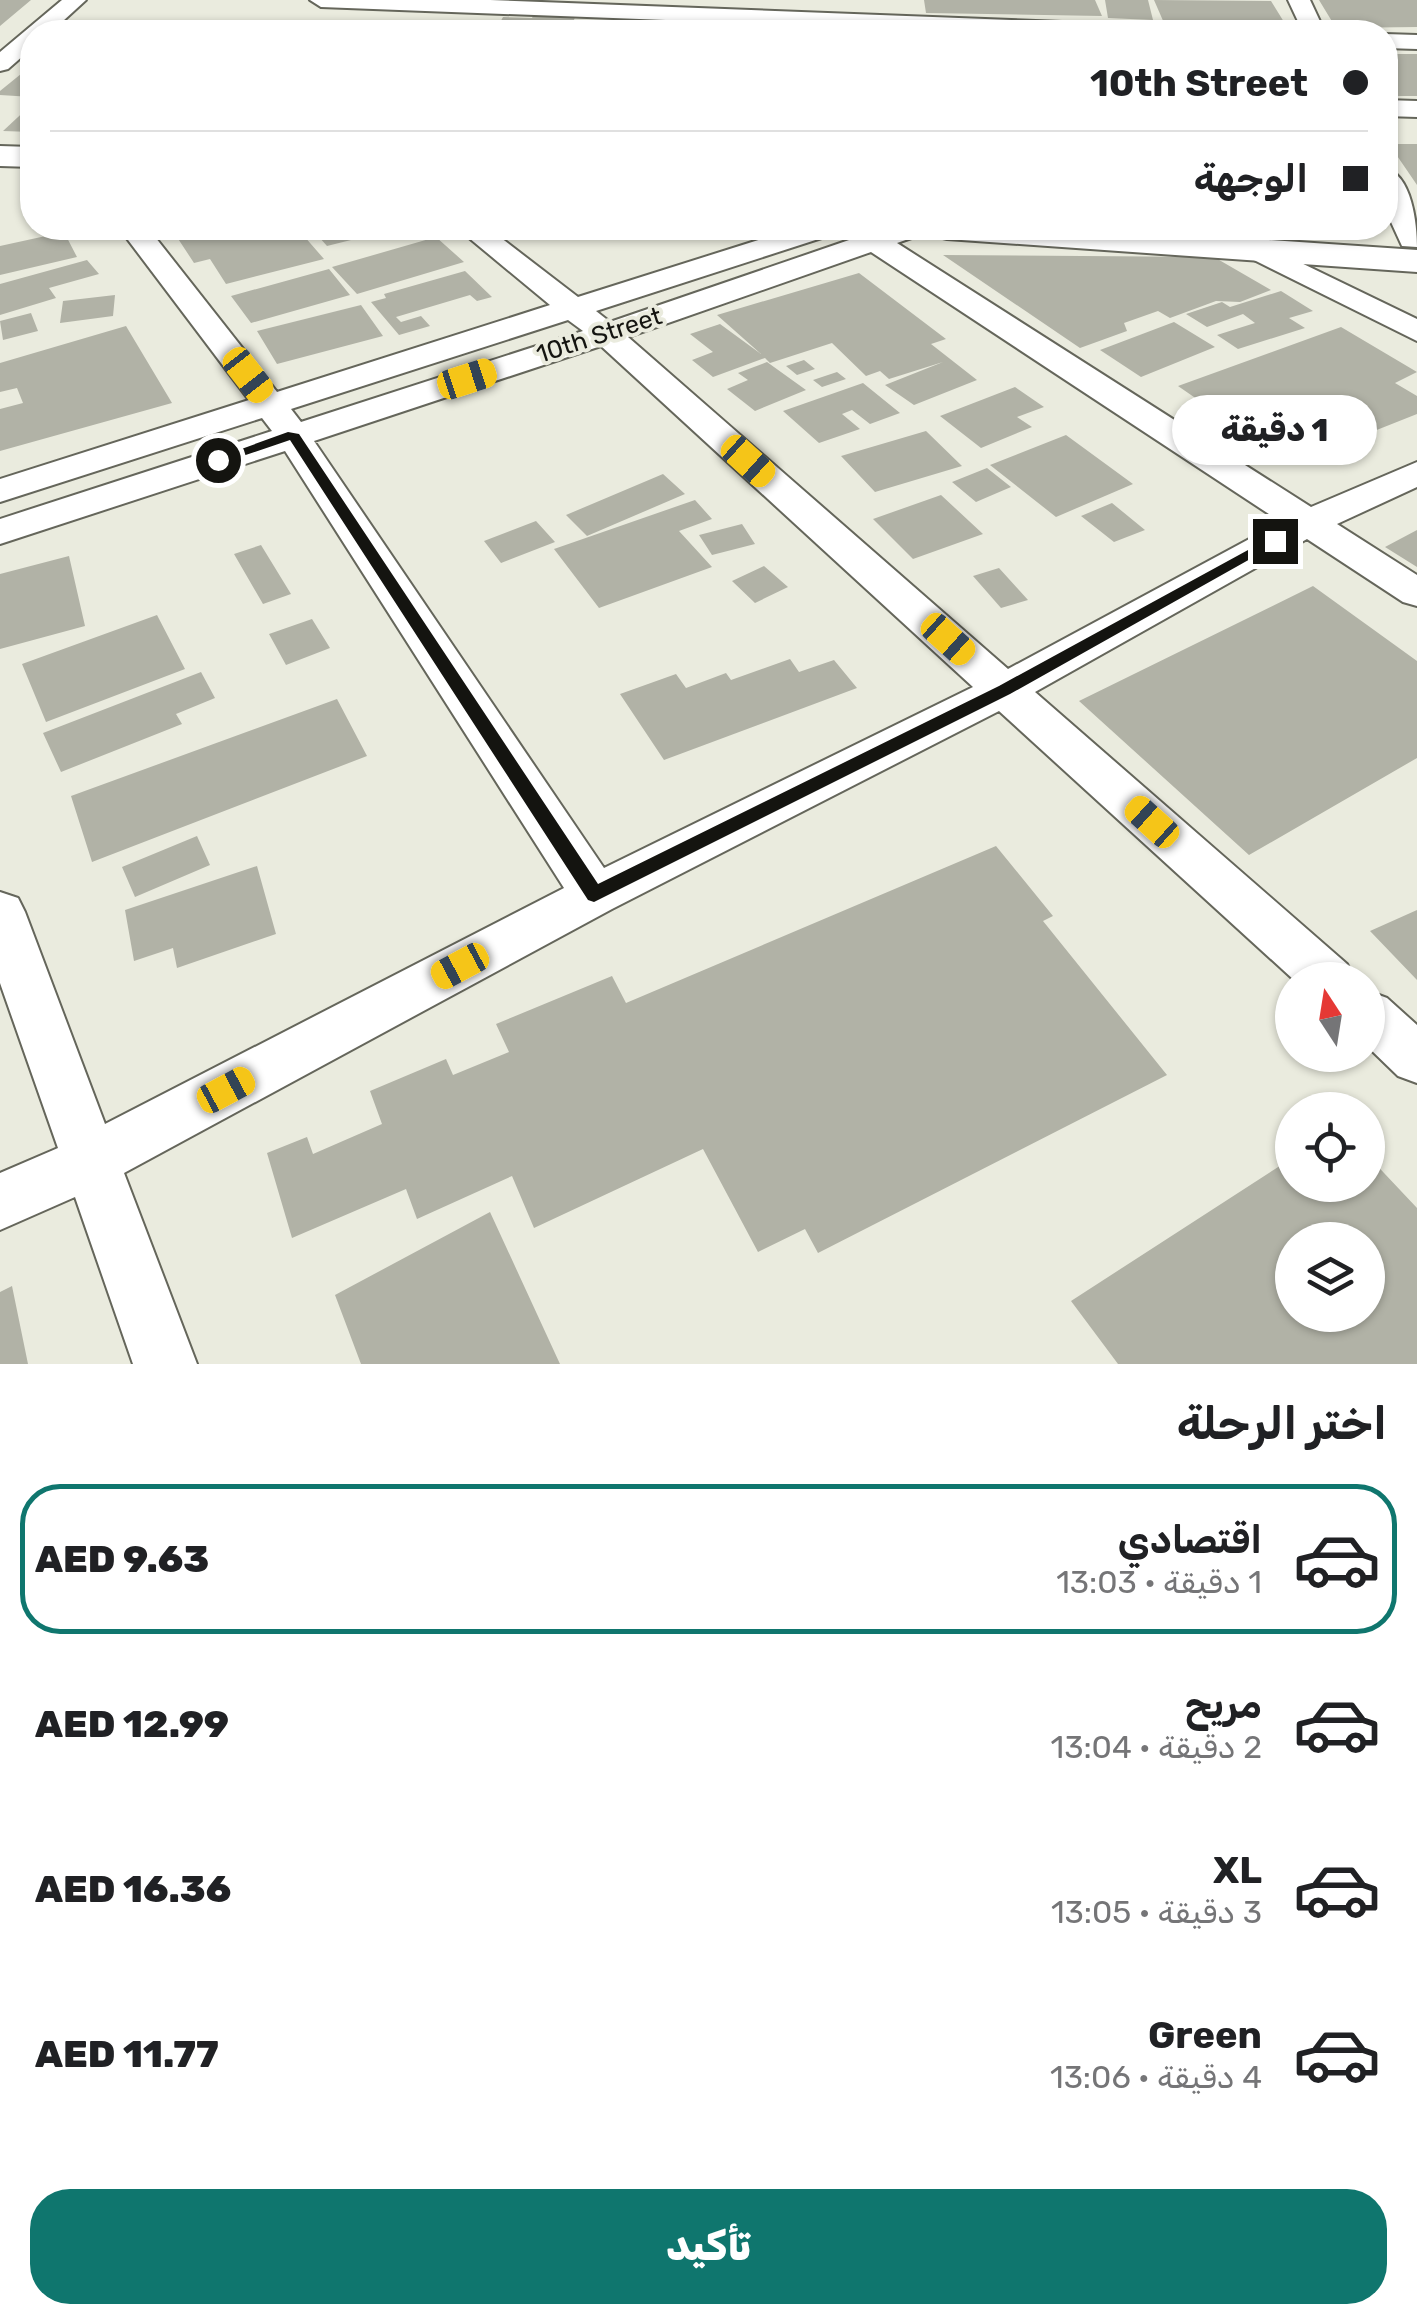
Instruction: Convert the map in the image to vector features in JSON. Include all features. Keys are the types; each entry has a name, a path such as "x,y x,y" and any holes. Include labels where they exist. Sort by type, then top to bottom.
{"street":[{"path":"52,20 75,0"},
{"path":"321,0 912,19"},
{"path":"1398,207 1415,248"},
{"path":"142,240 282,420 594,895"},
{"path":"486,240 606,334 1309,962"},
{"name":"10th Street","path":"0,532 573,308 786,240"},
{"name":"10th Street","path":"0,491 606,334 848,240"},
{"path":"872,240 1417,593"},
{"path":"1104,240 1260,252 1415,248"},
{"path":"1377,240 1415,248"},
{"path":"1260,252 1417,331"},
{"path":"0,1202 92,1161 594,895 1004,690 1309,522 1417,473"},
{"path":"0,912 165,1364"},
{"path":"1385,1029 1417,1058"}],"building":[{"path":"0,0 31,0 0,26"},
{"path":"924,0 1095,0 1102,16 926,13"},
{"path":"1105,0 1148,0 1153,20 1108,18"},
{"path":"1154,0 1271,1 1283,20 1163,20"},
{"path":"1319,0 1417,0 1417,27 1398,27 1398,20 1331,20"},
{"path":"534,14 576,15 574,20 501,20 532,18"},
{"path":"1398,54 1417,54 1417,96 1398,96"},
{"path":"20,75 20,96 0,95"},
{"path":"20,115 20,132 3,131"},
{"path":"1398,144 1417,144 1417,185 1398,157"},
{"path":"27,240 68,240 77,257 0,275 0,246"},
{"path":"179,240 307,240 324,259 226,284 210,259 194,263"},
{"path":"322,240 351,240 327,246"},
{"path":"426,240 439,240 464,262 357,294 332,267"},
{"path":"943,255 1214,257 1271,290 1240,302 1216,301 1170,318 1158,311 1124,323 1127,331 1080,348"},
{"path":"87,260 99,274 49,288 56,298 0,315 0,284"},
{"path":"329,269 350,295 251,323 231,296"},
{"path":"465,271 492,297 477,301 470,295 396,317 401,322 421,316 430,326 399,335 371,302 386,298 384,294"},
{"path":"859,273 946,339 931,344 977,380 914,405 885,385 943,362 889,379 880,371 866,376 832,343 770,363 765,358 713,377 692,360 713,352 690,334 720,324 761,354 717,315"},
{"path":"1281,291 1313,311 1289,318 1305,328 1238,349 1217,335 1255,323 1243,314 1207,327 1186,314 1222,302 1230,307"},
{"path":"115,295 113,316 60,323 63,301"},
{"path":"361,305 383,336 277,364 257,331"},
{"path":"31,313 38,331 3,340 0,321"},
{"path":"1174,322 1215,347 1141,377 1100,350"},
{"path":"126,326 172,403 0,451 0,409 23,403 17,388 0,392 0,363"},
{"path":"1341,327 1417,372 1395,383 1417,396 1417,414 1291,464 1178,386"},
{"path":"804,360 815,369 797,375 786,366"},
{"path":"767,362 806,390 755,411 727,389 748,380 738,373"},
{"path":"837,372 846,379 822,387 813,380"},
{"path":"863,383 900,413 870,424 852,410 842,414 860,429 819,443 783,411"},
{"path":"1015,387 1044,407 1017,417 1032,427 981,448 940,416"},
{"path":"926,431 962,466 875,492 841,456"},
{"path":"1066,435 1133,484 1056,517 990,465"},
{"path":"987,468 1011,487 976,502 952,482"},
{"path":"663,474 685,494 587,536 566,515"},
{"path":"941,495 983,534 913,559 873,519"},
{"path":"695,500 712,519 679,531 712,567 599,608 554,549"},
{"path":"1112,503 1145,530 1114,542 1081,516"},
{"path":"536,521 555,542 501,563 484,541"},
{"path":"742,524 755,544 712,555 699,535"},
{"path":"1417,530 1417,567 1385,547"},
{"path":"261,545 291,594 263,604 234,554"},
{"path":"69,556 85,626 0,649 0,574"},
{"path":"764,566 788,587 755,603 732,581"},
{"path":"999,568 1028,600 1001,608 973,576"},
{"path":"1313,586 1417,661 1417,758 1249,855 1079,701"},
{"path":"157,615 185,669 46,722 22,664"},
{"path":"312,619 330,648 286,665 269,634"},
{"path":"790,659 799,672 834,660 857,688 664,760 620,694 676,674 686,688 726,673 731,680"},
{"path":"201,672 215,698 176,714 182,724 61,772 43,733"},
{"path":"337,699 367,756 92,862 71,796"},
{"path":"197,836 210,865 135,897 122,867"},
{"path":"996,846 1053,916 1043,921 1167,1075 818,1253 805,1229 758,1252 703,1149 534,1228 512,1176 417,1219 406,1189 292,1238 267,1153 307,1137 313,1154 382,1124 370,1091 446,1059 453,1075 509,1052 496,1024 612,976 626,1003"},
{"path":"257,866 276,934 177,968 173,948 134,961 125,910"},
{"path":"1417,910 1417,980 1370,931"},
{"path":"1275,1169 1275,1202 1385,1202 1385,1174 1417,1208 1417,1364 1118,1364 1071,1301"},
{"path":"490,1212 560,1364 361,1364 335,1295"},
{"path":"12,1286 28,1364 0,1364 0,1292"}],"route":[{"path":"218,460 293,434 594,895 1004,690 1275,541"}]}
